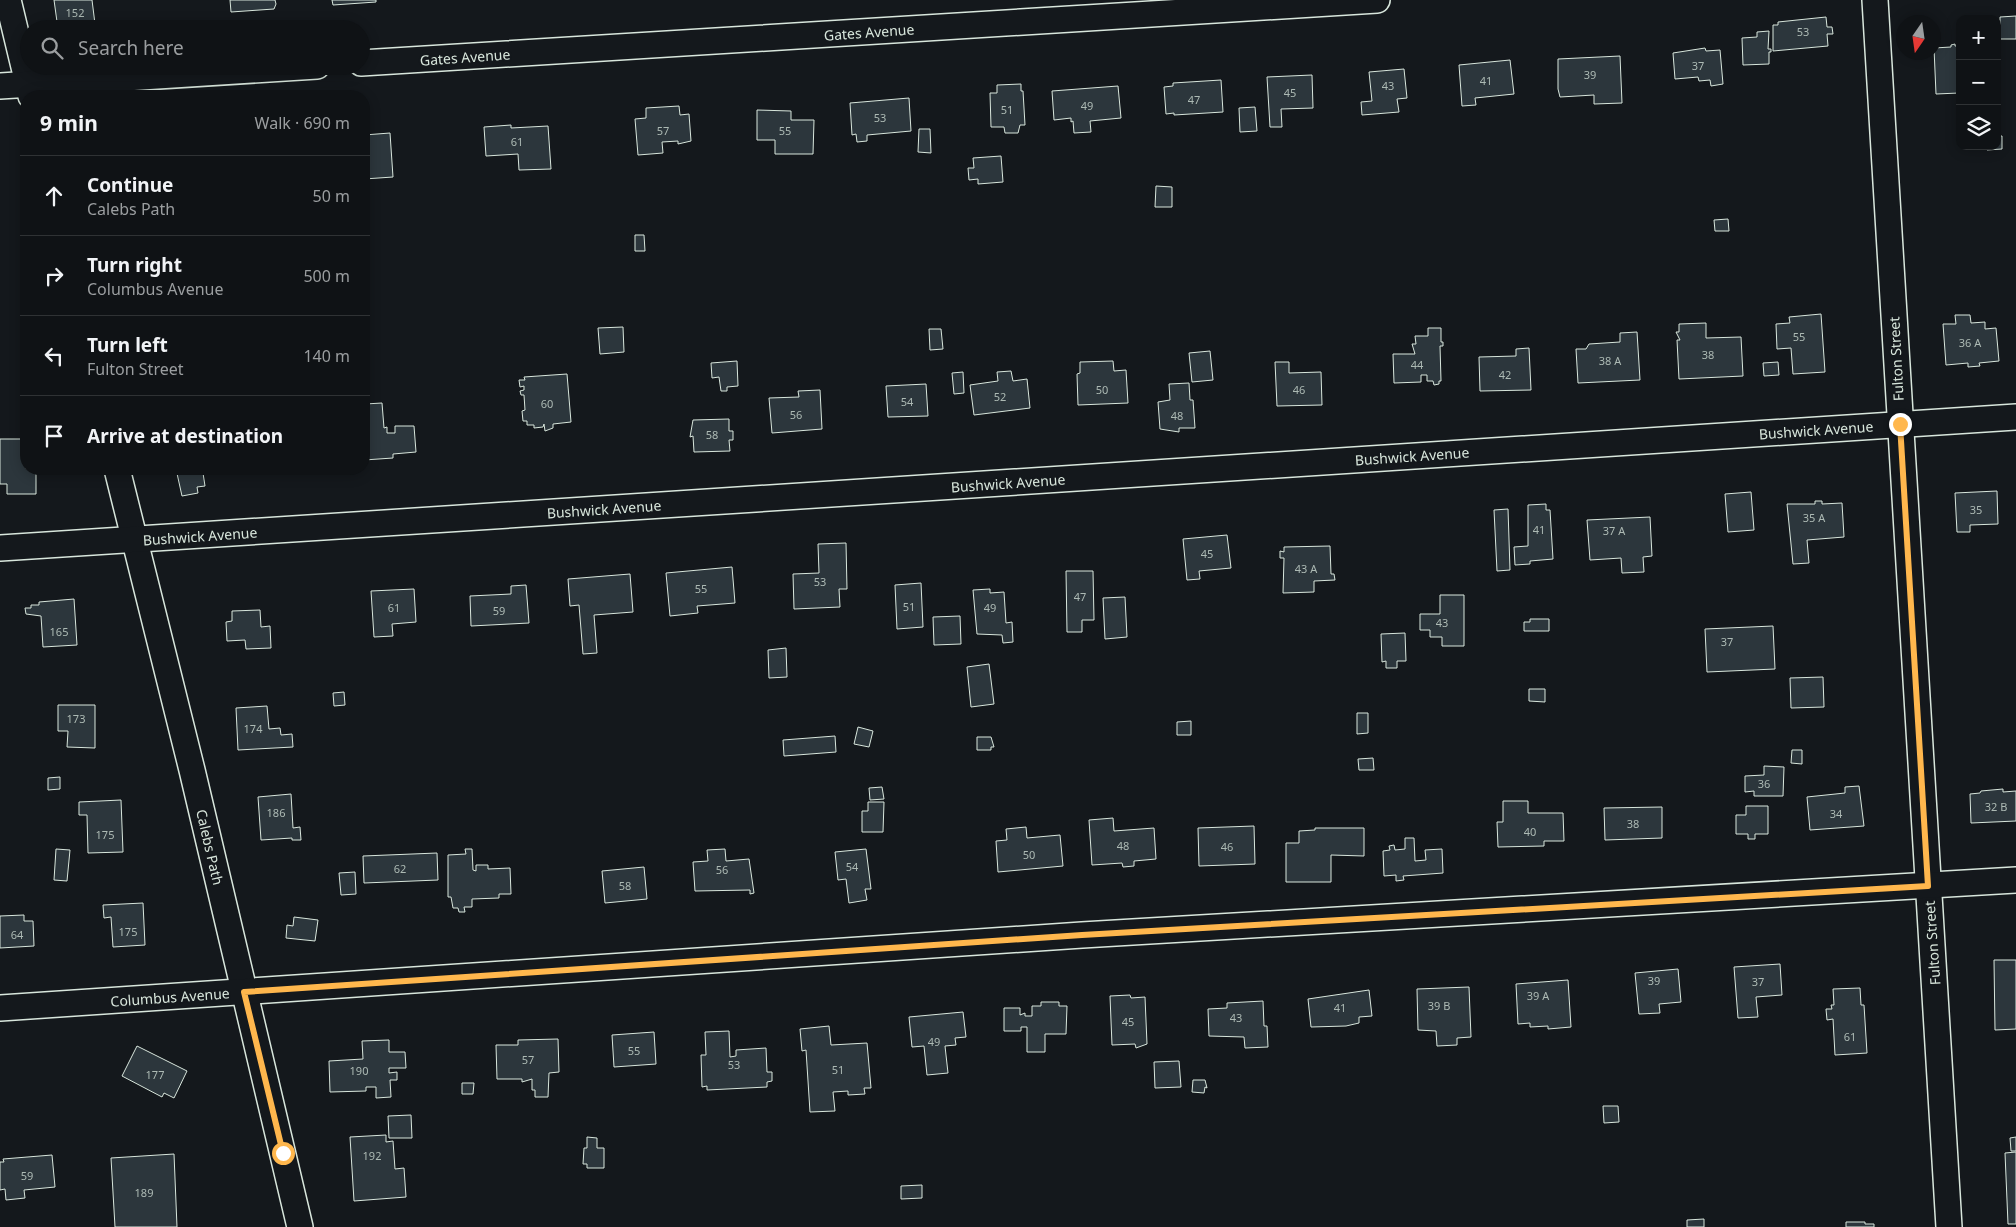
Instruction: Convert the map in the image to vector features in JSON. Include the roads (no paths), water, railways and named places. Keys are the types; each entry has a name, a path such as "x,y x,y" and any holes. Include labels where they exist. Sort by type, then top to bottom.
{"street":[{"path":"8,0 20,51"},
{"name":"Gates Avenue","path":"370,63 1377,0"},
{"name":"Fulton Street","path":"1875,0 1949,1227"},
{"path":"26,75 29,90"},
{"path":"0,86 29,90 209,75"},
{"name":"Bushwick Avenue","path":"0,548 2016,417"},
{"name":"Calebs Path","path":"118,475 194,780 300,1227"},
{"name":"Columbus Avenue","path":"0,1008 1062,936 2016,880"}]}
